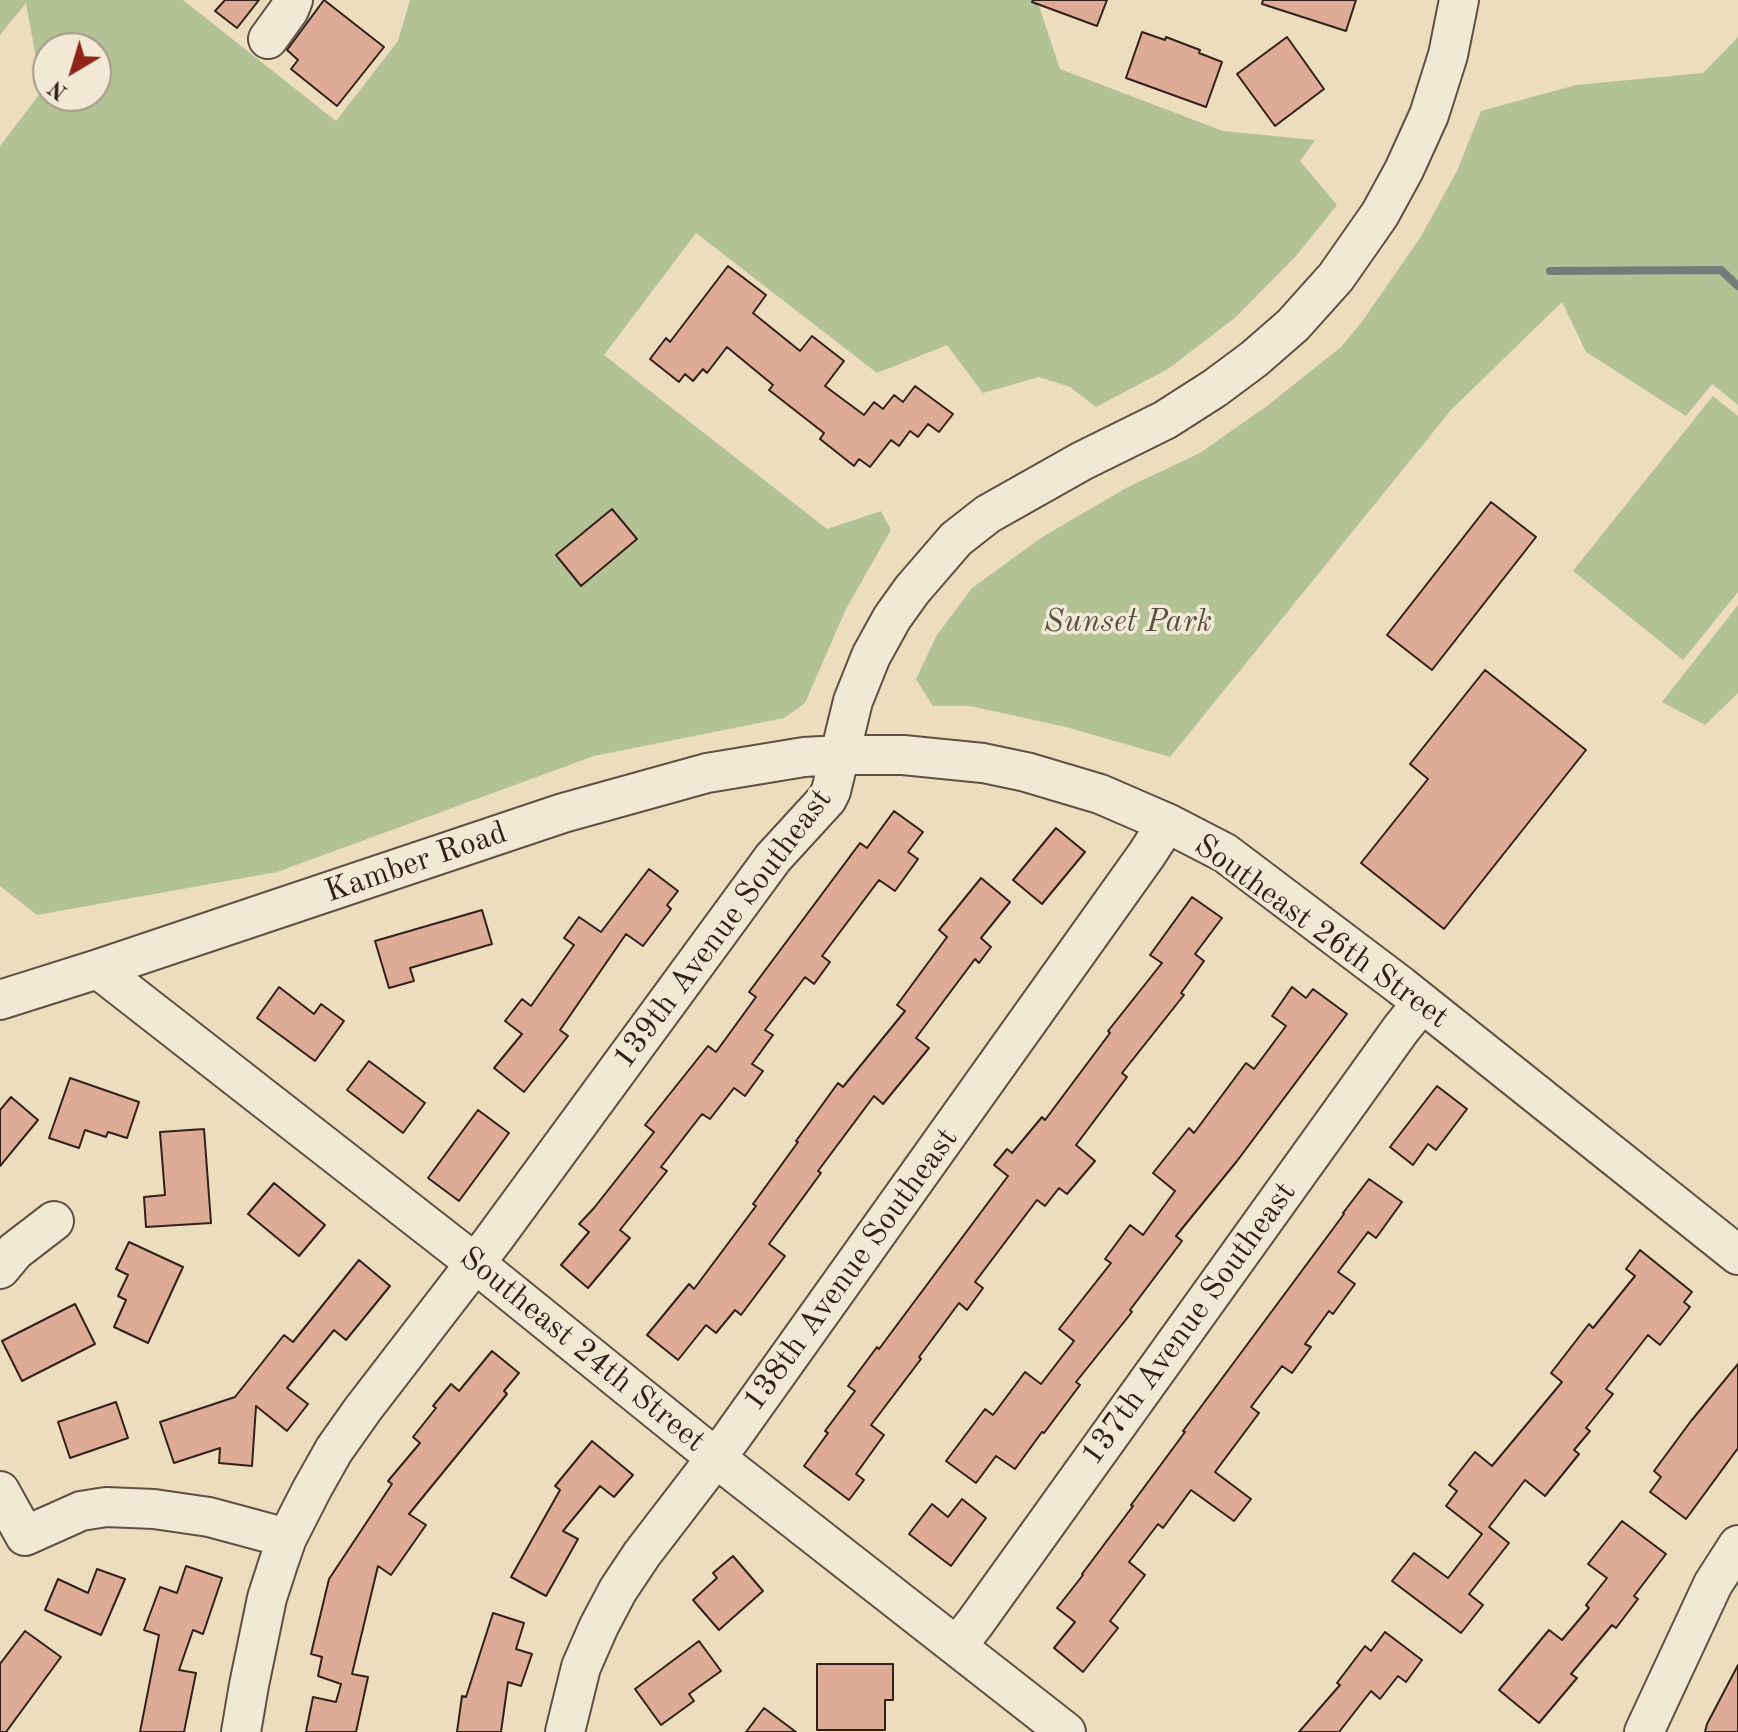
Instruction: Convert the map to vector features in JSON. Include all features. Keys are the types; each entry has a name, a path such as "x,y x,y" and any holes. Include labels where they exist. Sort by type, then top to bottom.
{"street":[{"path":"268,39 293,0"},
{"name":"139th Avenue Southeast","path":"241,1732 267,1598 287,1538 334,1450 476,1264 773,858 827,799 853,701 871,656 892,618 956,539 988,514 1082,461 1165,420 1215,388 1293,325 1336,277 1380,214 1404,170 1429,115 1448,55 1459,0"},
{"name":"Southeast 26th Street","path":"839,755 903,755 983,763 1026,772 1100,794 1225,853 1422,1003 1738,1255"},
{"name":"Kamber Road","path":"0,1000 563,813 707,773 804,757 839,755"},
{"name":"138th Avenue Southeast","path":"565,1732 581,1667 618,1590 716,1458 1167,823"},
{"name":"Southeast 24th Street","path":"98,969 1066,1732"},
{"name":"137th Avenue Southeast","path":"957,1646 1422,1003"},
{"path":"0,1269 15,1251 54,1221"},
{"path":"0,1491 13,1547 81,1511 106,1507 154,1509 209,1517 287,1538"},
{"path":"1644,1732 1713,1584 1738,1545"}],"green space":[{"path":"0,0 183,0 336,121 398,41 410,0 1037,0 1060,69 1223,131 1315,140 1300,161 1337,205 1296,256 1236,317 1168,369 1096,407 1070,387 1039,377 983,393 947,345 877,373 696,233 604,355 827,529 881,511 891,530 846,609 805,703 784,718 594,756 277,872 37,915 0,886 0,146 32,104 32,112 112,112 112,32 32,32 32,36 26,3 0,35"},
{"name":"Sunset Park","path":"1738,37 1738,405 1712,384 1686,416 1586,352 1562,302 1451,410 1170,757 1066,727 970,706 933,706 916,679 937,635 972,588 1044,536 1126,488 1200,453 1267,406 1341,347 1420,238 1457,171 1481,111 1576,85 1703,73"},
{"path":"1713,396 1738,416 1738,592 1683,660 1573,571"},
{"path":"1738,605 1738,693 1705,725 1662,702"}],"building":[{"path":"225,0 259,0 237,28 215,11"},
{"path":"324,0 384,47 337,106 291,69 298,60 287,50"},
{"path":"1033,0 1107,0 1097,26"},
{"path":"1263,0 1356,0 1346,31 1262,4"},
{"path":"1142,32 1165,40 1166,37 1222,62 1206,107 1126,78"},
{"path":"1287,37 1324,89 1275,126 1237,74"},
{"path":"728,266 766,295 753,313 800,351 812,336 844,361 825,386 864,415 874,402 883,409 894,395 903,402 915,386 953,414 939,432 928,424 918,437 910,431 899,446 891,440 870,467 859,459 854,466 820,439 824,433 769,390 773,385 727,347 707,373 703,369 693,381 685,374 679,382 650,359 666,338 670,342"},
{"path":"1491,502 1536,537 1432,670 1387,635"},
{"path":"612,509 637,539 581,586 556,555"},
{"path":"1485,670 1586,750 1444,929 1361,863 1428,779 1410,764"},
{"path":"894,811 923,832 908,852 918,859 895,891 879,880 822,956 830,962 814,984 805,977 765,1030 773,1035 752,1064 763,1071 745,1096 734,1088 710,1119 702,1114 661,1167 667,1171 620,1230 630,1238 588,1288 561,1265 589,1232 579,1224 654,1132 645,1125 708,1046 716,1052 756,997 749,992 860,843 867,848"},
{"path":"1056,828 1085,852 1042,904 1013,880"},
{"path":"649,869 678,891 667,905 671,909 643,946 626,934 560,1030 568,1036 524,1092 494,1068 522,1034 505,1021 522,999 531,1006 574,945 564,938 579,917 601,932"},
{"path":"981,878 1010,902 981,938 991,947 979,963 975,959 916,1038 929,1048 883,1104 874,1096 818,1171 821,1173 769,1244 785,1256 741,1315 735,1310 716,1333 706,1325 678,1360 647,1335 689,1284 694,1289 756,1206 753,1204 838,1083 843,1087 905,1011 897,1005 947,937 939,930"},
{"path":"1192,897 1222,918 1195,954 1204,961 1181,993 1184,995 1122,1073 1127,1077 1076,1145 1095,1161 1067,1194 1059,1188 1045,1206 1037,1200 975,1282 983,1288 967,1310 959,1303 919,1357 921,1359 871,1425 884,1435 856,1474 864,1480 849,1500 804,1466 855,1391 848,1386 1008,1176 994,1165 1007,1149 1012,1153 1042,1117 1045,1120 1110,1033 1108,1031 1162,963 1150,955"},
{"path":"482,910 492,944 410,968 414,981 389,988 375,941"},
{"path":"279,987 314,1014 321,1004 344,1021 315,1061 257,1018"},
{"path":"1292,987 1306,998 1313,989 1347,1014 1237,1161 1176,1236 1182,1241 1130,1310 1132,1312 1076,1382 1080,1385 1044,1433 1015,1469 996,1456 976,1483 946,1461 985,1409 993,1415 1025,1372 1041,1384 1074,1341 1059,1329 1111,1263 1105,1259 1130,1225 1143,1235 1175,1191 1153,1173 1189,1128 1194,1133 1246,1063 1254,1069 1286,1026 1272,1016"},
{"path":"369,1061 425,1103 403,1133 347,1090"},
{"path":"70,1078 139,1102 127,1138 108,1132 106,1137 85,1130 79,1148 49,1138"},
{"path":"1437,1086 1467,1109 1436,1150 1428,1144 1413,1165 1390,1147"},
{"path":"11,1097 38,1120 0,1166 0,1110"},
{"path":"478,1110 509,1133 459,1201 428,1178"},
{"path":"204,1129 211,1223 146,1227 144,1197 165,1195 160,1132"},
{"path":"1369,1179 1402,1202 1376,1238 1368,1232 1338,1272 1355,1284 1333,1314 1329,1311 1305,1344 1311,1347 1292,1373 1282,1366 1251,1407 1259,1413 1215,1472 1251,1499 1234,1521 1191,1490 1163,1528 1158,1524 1129,1562 1145,1575 1110,1621 1118,1628 1083,1672 1054,1648 1075,1622 1057,1608"},
{"path":"274,1183 325,1225 299,1256 248,1214"},
{"path":"129,1242 183,1267 148,1343 114,1327 126,1300 118,1296 128,1275 116,1269"},
{"path":"1640,1250 1692,1292 1684,1302 1690,1307 1660,1345 1648,1335 1606,1389 1613,1394 1586,1428 1590,1431 1574,1450 1579,1454 1545,1496 1525,1480 1489,1527 1509,1543 1469,1594 1483,1605 1461,1633 1392,1581 1414,1553 1448,1578 1482,1534 1446,1506 1457,1491 1449,1485 1475,1452 1492,1466 1562,1382 1551,1373 1589,1324 1593,1328 1635,1276 1626,1269"},
{"path":"359,1260 390,1286 346,1340 334,1330 287,1388 308,1404 287,1431 256,1406 252,1466 219,1463 220,1448 174,1463 160,1422 235,1397 284,1335 293,1342"},
{"path":"75,1304 95,1344 22,1381 2,1341"},
{"path":"492,1351 519,1373 504,1391 507,1394 409,1514 426,1525 391,1575 378,1566 352,1674 368,1677 356,1732 306,1732 313,1697 336,1702 341,1684 318,1676 322,1657 311,1654 329,1579 392,1484 388,1481 420,1443 413,1437 436,1408 433,1406 451,1384 459,1391"},
{"path":"1738,1364 1738,1448 1686,1519 1650,1492 1661,1477 1654,1471"},
{"path":"116,1402 128,1438 70,1458 58,1422"},
{"path":"592,1441 633,1475 614,1497 600,1486 563,1531 578,1539 546,1596 511,1577 560,1490 555,1486"},
{"path":"962,1499 986,1518 951,1566 909,1534 932,1504 948,1517"},
{"path":"1622,1521 1666,1554 1634,1596 1638,1599 1616,1628 1612,1625 1571,1674 1577,1678 1539,1723 1499,1690 1549,1630 1562,1640 1589,1608 1586,1605 1607,1578 1588,1564"},
{"path":"733,1556 763,1591 719,1630 693,1600 717,1578 713,1573"},
{"path":"186,1566 222,1578 203,1634 193,1630 179,1670 196,1673 184,1732 140,1732 159,1635 144,1630 160,1587 177,1593"},
{"path":"97,1569 125,1579 101,1635 45,1610 58,1579 88,1593"},
{"path":"493,1613 524,1623 516,1649 532,1654 521,1686 508,1682 501,1732 457,1732 462,1696 466,1697"},
{"path":"25,1631 61,1657 6,1732 0,1732 0,1664"},
{"path":"1385,1632 1422,1660 1406,1682 1398,1676 1380,1699 1371,1691 1339,1732 1299,1732 1340,1685 1337,1683 1365,1646 1371,1651"},
{"path":"699,1641 721,1671 689,1694 694,1701 661,1725 635,1689"},
{"path":"817,1664 893,1664 893,1700 885,1700 885,1730 817,1730"},
{"path":"1738,1665 1738,1732 1705,1732 1707,1724"},
{"path":"764,1708 796,1732 746,1732"}],"waterway":[{"path":"1550,271 1721,270 1738,286"}]}
